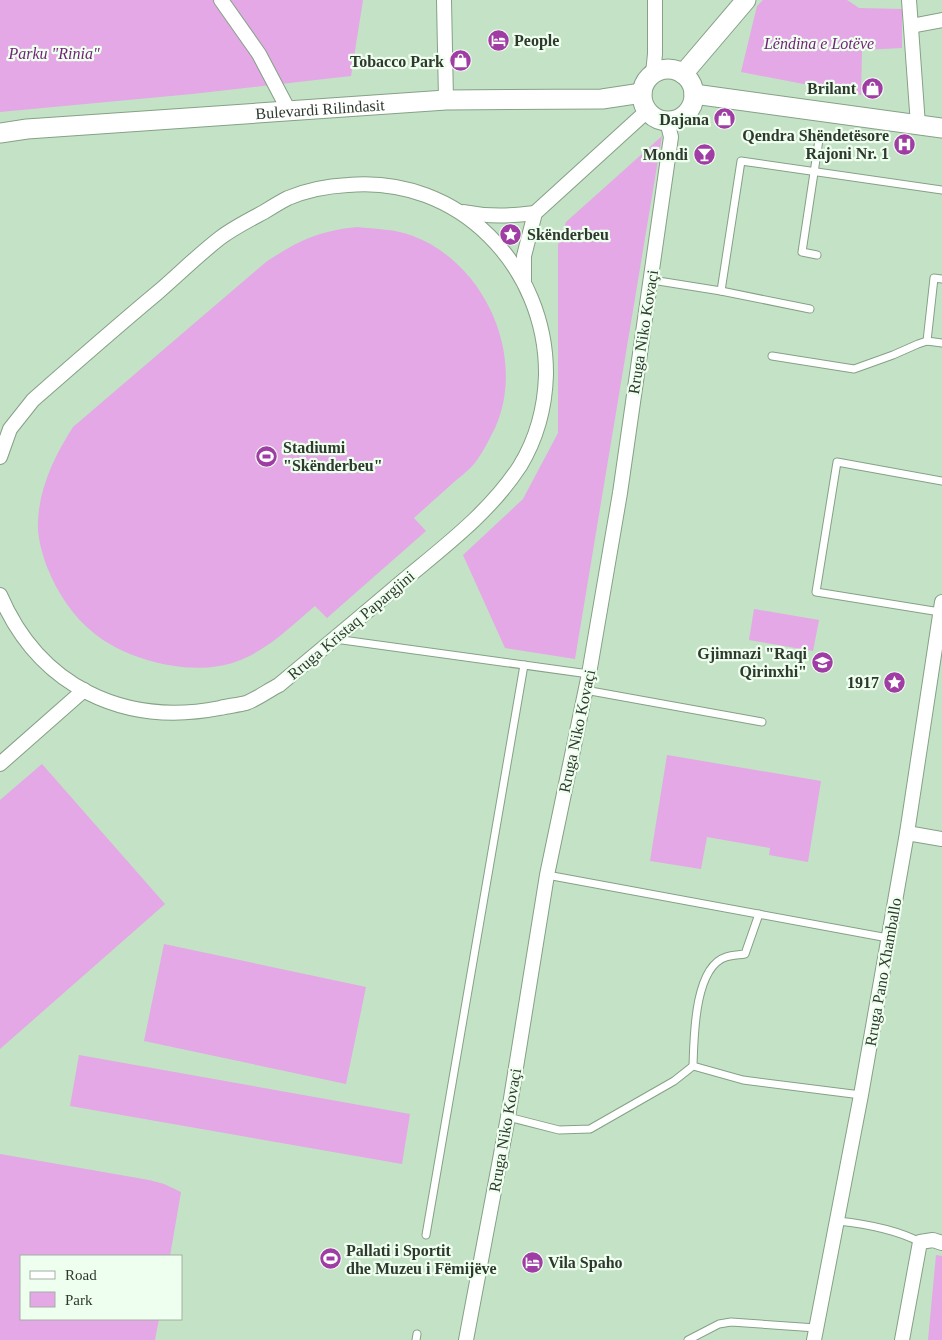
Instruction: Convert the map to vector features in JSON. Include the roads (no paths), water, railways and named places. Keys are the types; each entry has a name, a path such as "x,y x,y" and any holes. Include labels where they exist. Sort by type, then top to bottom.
{"main road":[{"path":"683,74 746,0"},
{"path":"668,68 683,74 693,86 693,103 689,110 676,120 667,121 659,119 647,111 642,102 643,85 653,73 668,68"},
{"name":"Bulevardi Rilindasit","path":"0,133 28,129 446,100 602,99 642,93"},
{"path":"694,94 942,128"}],"street":[{"path":"223,0 260,54 289,111"},
{"path":"444,0 446,100"},
{"path":"653,73 656,0"},
{"path":"909,0 918,125"},
{"path":"911,26 942,20"},
{"path":"535,213 647,111"},
{"name":"Rruga Niko Kovaçi","path":"466,1340 508,1117 547,875 589,674 620,494 671,136 667,121"},
{"name":"Rruga Kristaq Papargjini","path":"0,457 10,429 33,400 222,236 288,198 326,187 364,183 403,188 440,201 459,211 473,221 501,248 524,280 540,321 546,354 544,406 535,436 520,465 497,496 464,530 279,684 247,703 169,714 130,709 94,696 60,676 32,649 10,618 0,595"},
{"name":"Rruga Kristaq Papargjini","path":"459,211 484,216 506,217 535,213 524,256 524,280"},
{"name":"Rruga Pano Xhamballo","path":"815,1334 861,1096 907,833 941,607"},
{"path":"0,764 84,690"},
{"path":"907,833 942,839"},
{"path":"902,1340 920,1242 933,1240 942,1243"}],"lane":[{"path":"817,255 802,252 820,133"},
{"path":"721,291 741,161 942,190"},
{"path":"927,341 934,278 942,279"},
{"path":"652,280 721,291 810,309"},
{"path":"772,356 854,369 927,341 942,343"},
{"path":"941,607 816,592 837,462 942,481"},
{"path":"334,638 589,674"},
{"path":"426,1236 524,665"},
{"path":"585,690 762,722"},
{"path":"547,875 888,938"},
{"path":"508,1117 559,1130 590,1129 674,1081 693,1066 697,1003 709,970 725,957 745,954 759,914"},
{"path":"693,1066 743,1080 861,1096"},
{"path":"838,1221 906,1234 920,1242"},
{"path":"688,1340 719,1324 731,1322 815,1334"}],"place":[{"name":"People","path":"498,40"},
{"name":"Tobacco Park","path":"460,61"},
{"name":"Brilant","path":"872,88"},
{"name":"Dajana","path":"725,119"},
{"name":"Qendra Shëndetësore Rajoni Nr. 1","path":"905,144"},
{"name":"Mondi","path":"704,154"},
{"name":"Skënderbeu","path":"511,234"},
{"name":"Stadiumi \"Skënderbeu\"","path":"267,456"},
{"name":"Gjimnazi \"Raqi Qirinxhi\"","path":"823,662"},
{"name":"1917","path":"895,682"},
{"name":"Pallati i Sportit dhe Muzeu i Fëmijëve","path":"330,1259"},
{"name":"Vila Spaho","path":"532,1262"}],"park label":[{"name":"Lëndina e Lotëve","path":"819,43"},
{"name":"Parku \"Rinia\"","path":"54,53"}]}
